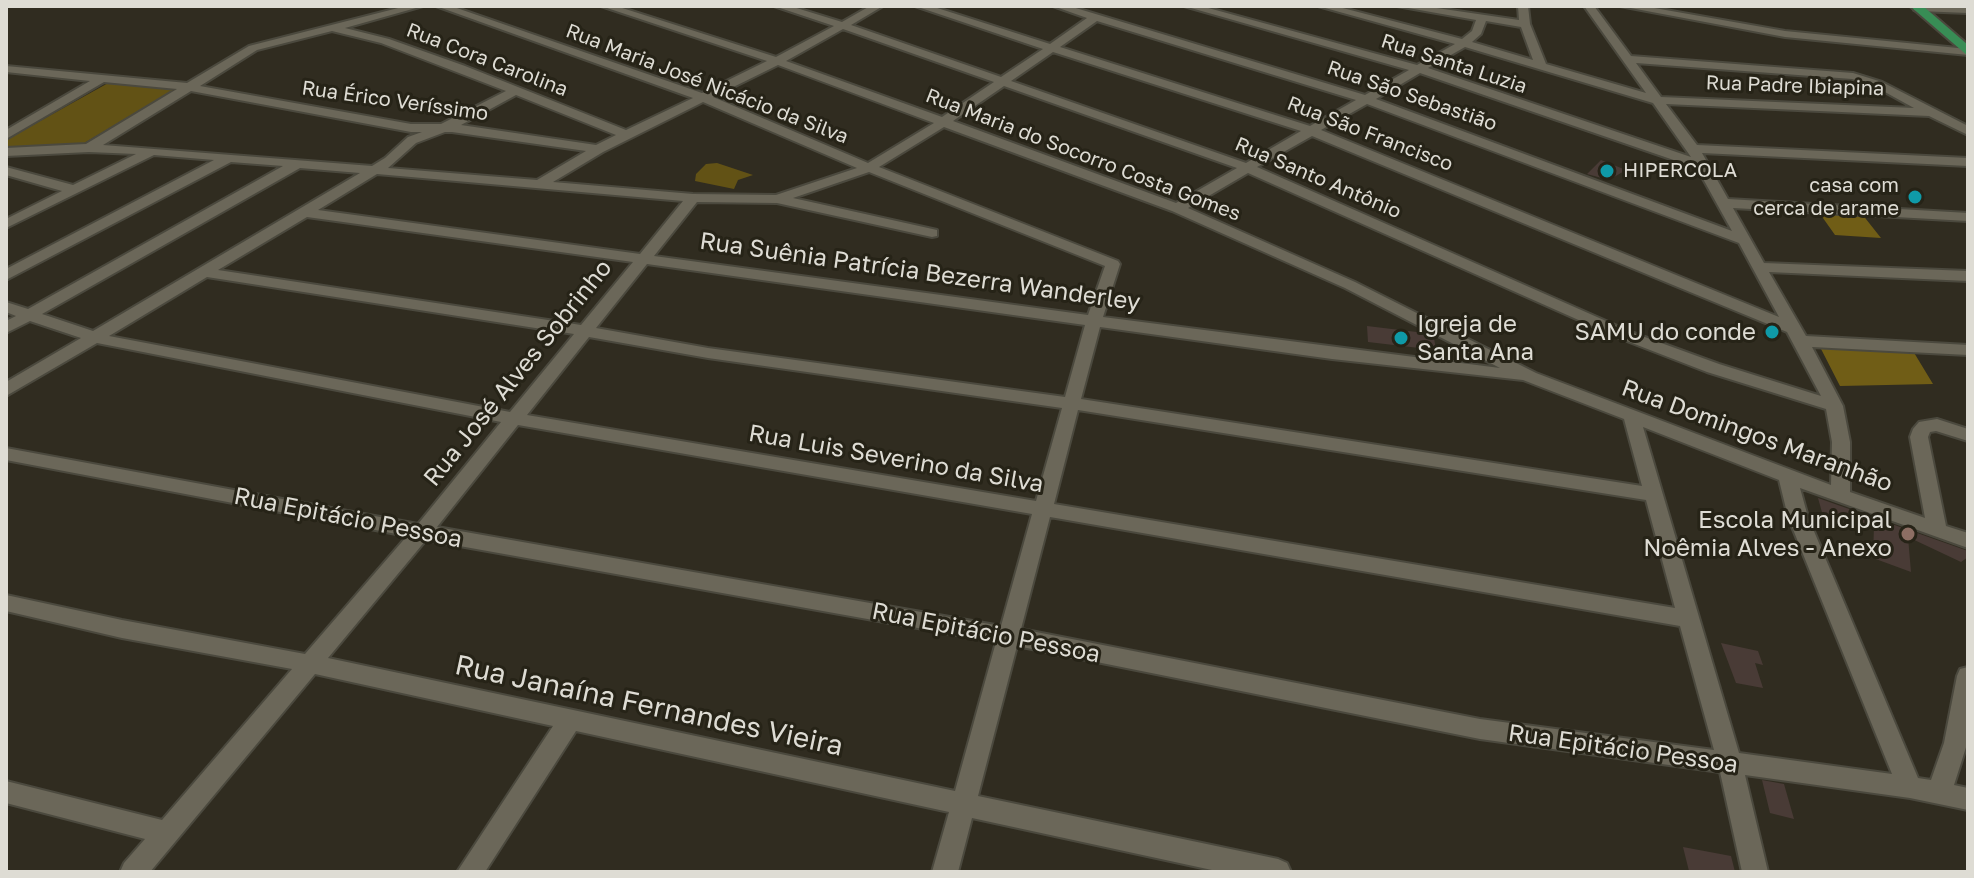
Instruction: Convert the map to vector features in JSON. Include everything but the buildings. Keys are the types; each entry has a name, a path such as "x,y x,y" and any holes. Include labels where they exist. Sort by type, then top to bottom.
{"main road":[{"path":"1917,7 1968,52"}],"street":[{"path":"370,6 390,14"},
{"path":"89,148 253,48 418,6"},
{"name":"Rua Maria José Nicácio da Silva","path":"441,6 702,97 869,168 1113,264 1094,320"},
{"name":"Rua Maria do Socorro Costa Gomes","path":"606,6 777,61 1177,208 1350,285 1530,377"},
{"name":"Rua Santo Antônio","path":"779,6 842,25 1246,167 1625,335 1724,372 1834,406"},
{"path":"542,183 598,149 777,61 878,6"},
{"name":"Rua São Francisco","path":"920,6 1309,130 1799,335 1968,350"},
{"name":"Rua São Sebastião","path":"1058,6 1365,99 1746,241"},
{"name":"Rua Santa Luzia","path":"1189,6 1419,69 1704,166"},
{"name":"Rua Padre Ibiapina","path":"1323,6 1464,43 1657,100 1932,112"},
{"path":"1402,6 1525,24"},
{"path":"1523,6 1525,24 1541,65"},
{"path":"1589,6 1704,166 1799,335 1834,406 1843,460 1840,496"},
{"path":"1625,6 1785,34 1968,52"},
{"path":"1917,7 1968,10"},
{"path":"777,199 869,168 942,123 1096,17"},
{"path":"1177,208 1464,43 1477,32 1482,19"},
{"name":"Rua Cora Carolina","path":"332,27 397,45 626,135"},
{"path":"1629,59 1853,76 1878,84 1968,131"},
{"name":"Rua Érico Veríssimo","path":"6,69 188,87 411,128 443,128 598,149"},
{"path":"6,135 103,78"},
{"path":"6,390 398,155 412,140 443,128 516,90"},
{"path":"6,152 89,148 152,151 693,198 777,199 932,233"},
{"path":"1693,149 1968,162"},
{"path":"6,224 152,151"},
{"path":"6,275 230,157"},
{"path":"6,328 299,163"},
{"path":"10,175 74,190"},
{"name":"Rua José Alves Sobrinho","path":"133,872 422,532 693,198"},
{"path":"1724,203 1968,217"},
{"name":"Rua Suênia Patrícia Bezerra Wanderley","path":"303,212 1449,369 1530,377"},
{"path":"1760,267 1968,276"},
{"path":"204,272 708,353 1071,403 1651,494"},
{"name":"Rua Luis Severino da Silva","path":"6,307 96,338 515,419 1688,619"},
{"path":"945,872 1094,320"},
{"name":"Rua Domingos Maranhão","path":"1530,377 1840,496 1968,541"},
{"path":"1632,418 1651,494 1730,764 1755,872"},
{"path":"1937,530 1919,437 1925,426 1937,425 1968,435"},
{"name":"Rua Epitácio Pessoa","path":"6,454 422,532 1010,636 1467,727 1910,787 1968,799"},
{"path":"1787,476 1798,517 1910,787"},
{"name":"Rua Janaína Fernandes Vieira","path":"6,603 122,629 312,664 569,722 962,802 1278,872"},
{"path":"1939,793 1956,743 1968,676"},
{"path":"470,872 569,722"},
{"path":"6,792 168,833"}],"shaded area":[{"path":"110,82 177,88 81,145 6,148 6,140"},
{"path":"717,163 753,175 738,180 734,189 695,181 696,174 706,164"},
{"path":"1818,211 1862,214 1881,238 1835,235"},
{"path":"1819,345 1913,351 1933,384 1840,386"}],"place":[{"name":"HIPERCOLA","path":"1607,171"},
{"name":"casa com cerca de arame","path":"1915,197"},
{"name":"SAMU do conde","path":"1772,332"},
{"name":"Igreja de Santa Ana","path":"1401,338"},
{"name":"Escola Municipal Noêmia Alves - Anexo","path":"1908,534"}]}
